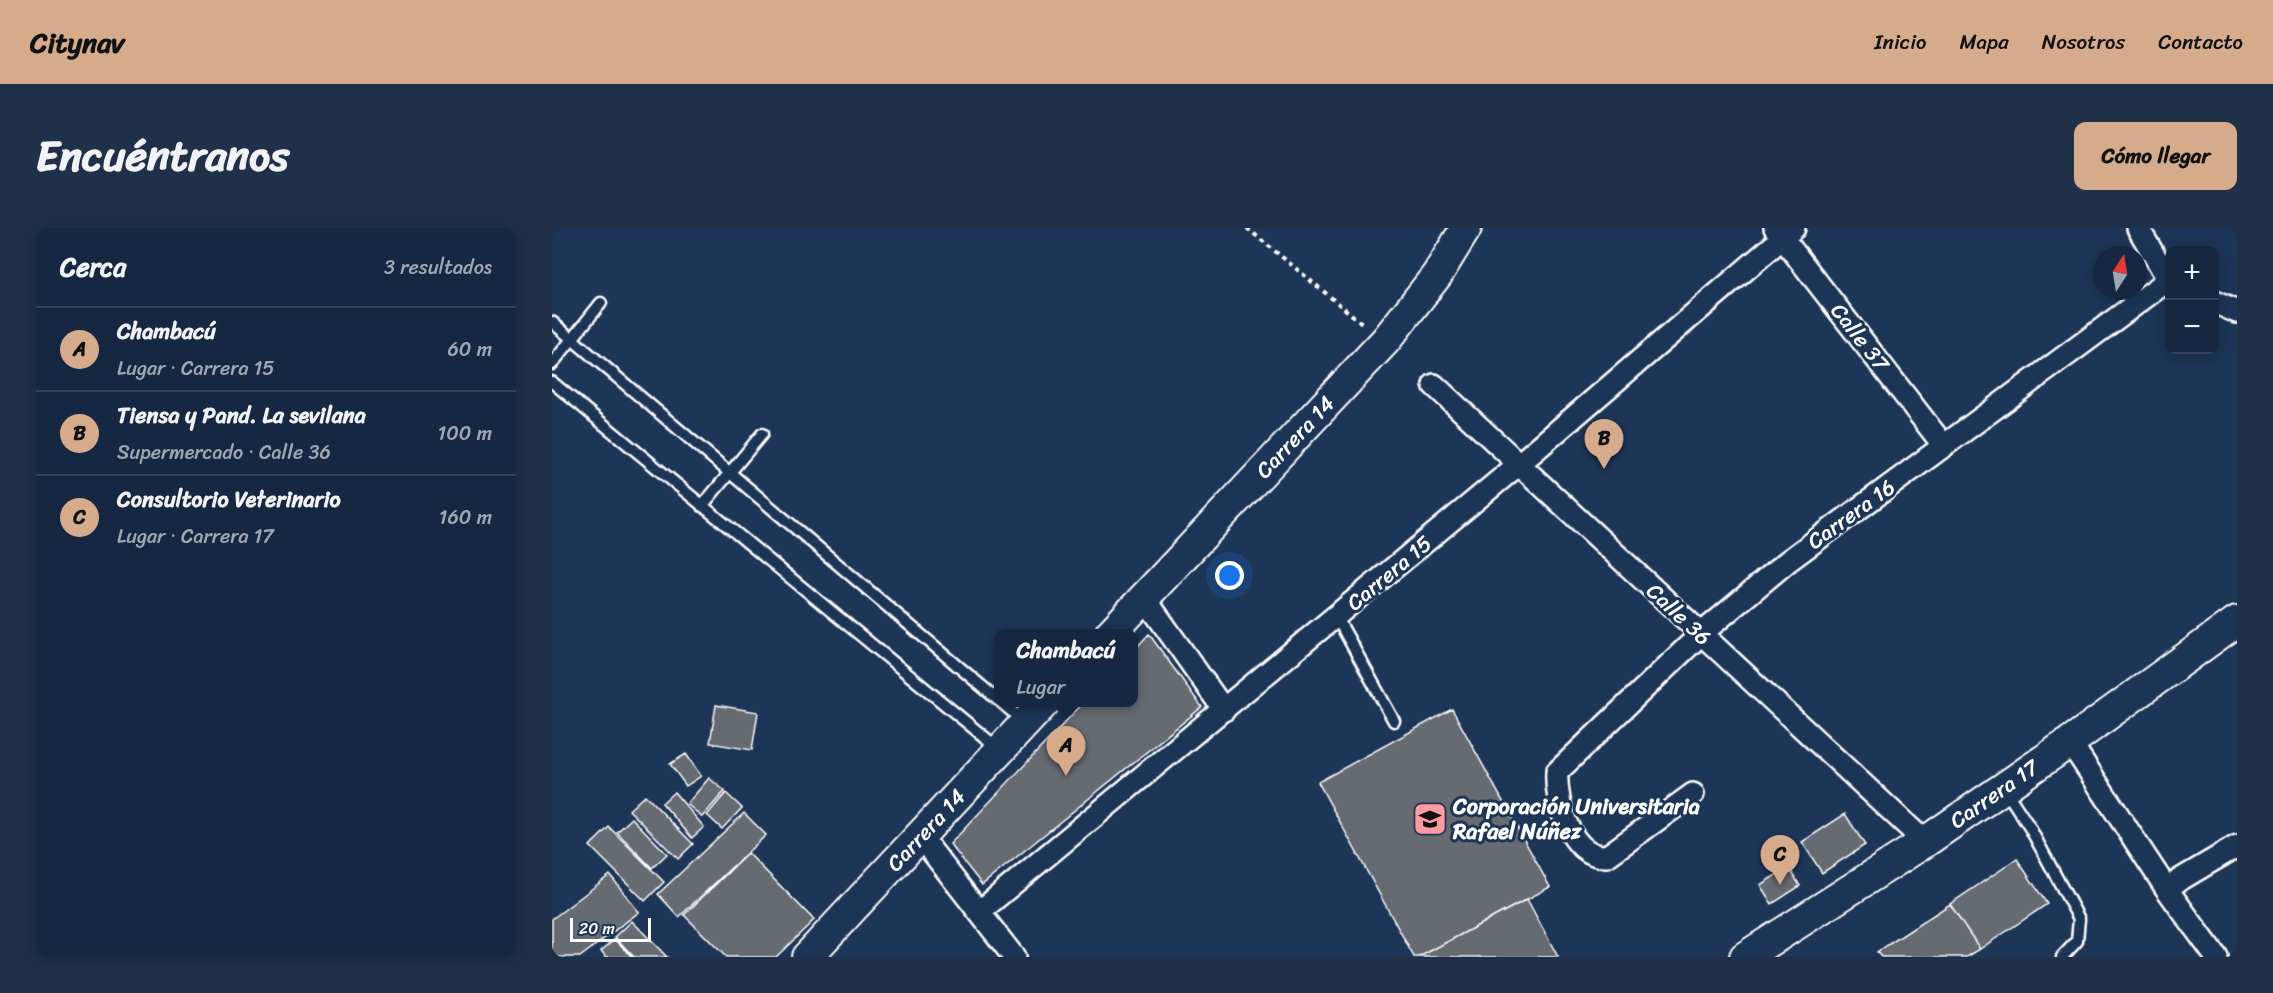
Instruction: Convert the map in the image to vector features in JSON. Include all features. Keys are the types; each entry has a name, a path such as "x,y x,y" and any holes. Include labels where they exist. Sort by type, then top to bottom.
{"main road":[{"name":"Carrera 14","path":"1114,629 1386,340 1437,275 1466,228"},
{"name":"Carrera 17","path":"1750,956 2004,788 2237,621"},
{"name":"Carrera 14","path":"807,957 1036,713"}],"street":[{"path":"2138,228 2165,277"},
{"name":"Calle 37","path":"1784,231 1944,446"},
{"name":"Carrera 15","path":"979,912 1519,464 1784,231"},
{"name":"Carrera 16","path":"1693,794 1607,856 1599,856 1582,848 1562,813 1555,793 1557,772 1701,634 1788,561 2165,284"},
{"path":"2219,304 2237,312"},
{"name":"Calle 36","path":"1434,385 1925,842"},
{"path":"1144,597 1224,710"},
{"path":"2070,742 2166,888 2216,957"},
{"path":"920,836 1014,957"},
{"path":"2166,888 2237,846"}],"lane":[{"path":"552,364 601,303"},
{"path":"552,322 994,696"},
{"path":"552,382 1000,750"},
{"path":"702,506 762,434"},
{"path":"1336,616 1394,721"},
{"path":"1018,707 1036,713"},
{"path":"2004,788 2030,828 2079,919 2077,941 2062,957"}],"path":[{"path":"1247,228 1371,330"}],"building":[{"path":"1149,634 1202,707 982,885 950,844 1079,707 1138,707 1138,646"},
{"path":"716,705 758,712 752,750 710,743"},
{"path":"1452,709 1550,887 1419,957 1414,957 1318,782"},
{"path":"686,754 701,776 686,786 670,764"},
{"path":"709,778 725,791 702,817 687,804"},
{"path":"674,792 704,827 692,838 662,803"},
{"path":"726,793 742,808 722,829 707,815"},
{"path":"645,795 693,844 678,859 629,810"},
{"path":"744,813 766,835 679,917 658,894"},
{"path":"1845,814 1865,845 1822,873 1802,842"},
{"path":"632,818 667,854 652,868 617,832"},
{"path":"609,827 664,882 645,901 590,846"},
{"path":"748,853 814,920 776,957 726,957 684,915"},
{"path":"2017,859 2047,904 1980,949 1950,904"},
{"path":"1789,867 1800,886 1772,904 1760,885"},
{"path":"610,875 639,912 580,957 552,957 552,919"},
{"path":"1527,899 1558,957 1419,957"},
{"path":"1950,904 1980,949 1967,957 1881,957 1877,952"},
{"path":"632,921 667,957 634,957 615,937"},
{"path":"615,939 632,957 607,957 601,951"}],"place":[{"name":"Tiensa y Pand. La sevilana","path":"1604,469"},
{"name":"Chambacú","path":"1066,776"},
{"name":"Corporación Universitaria Rafael Núñez","path":"1430,819"},
{"name":"Consultorio Veterinario","path":"1780,885"}]}
